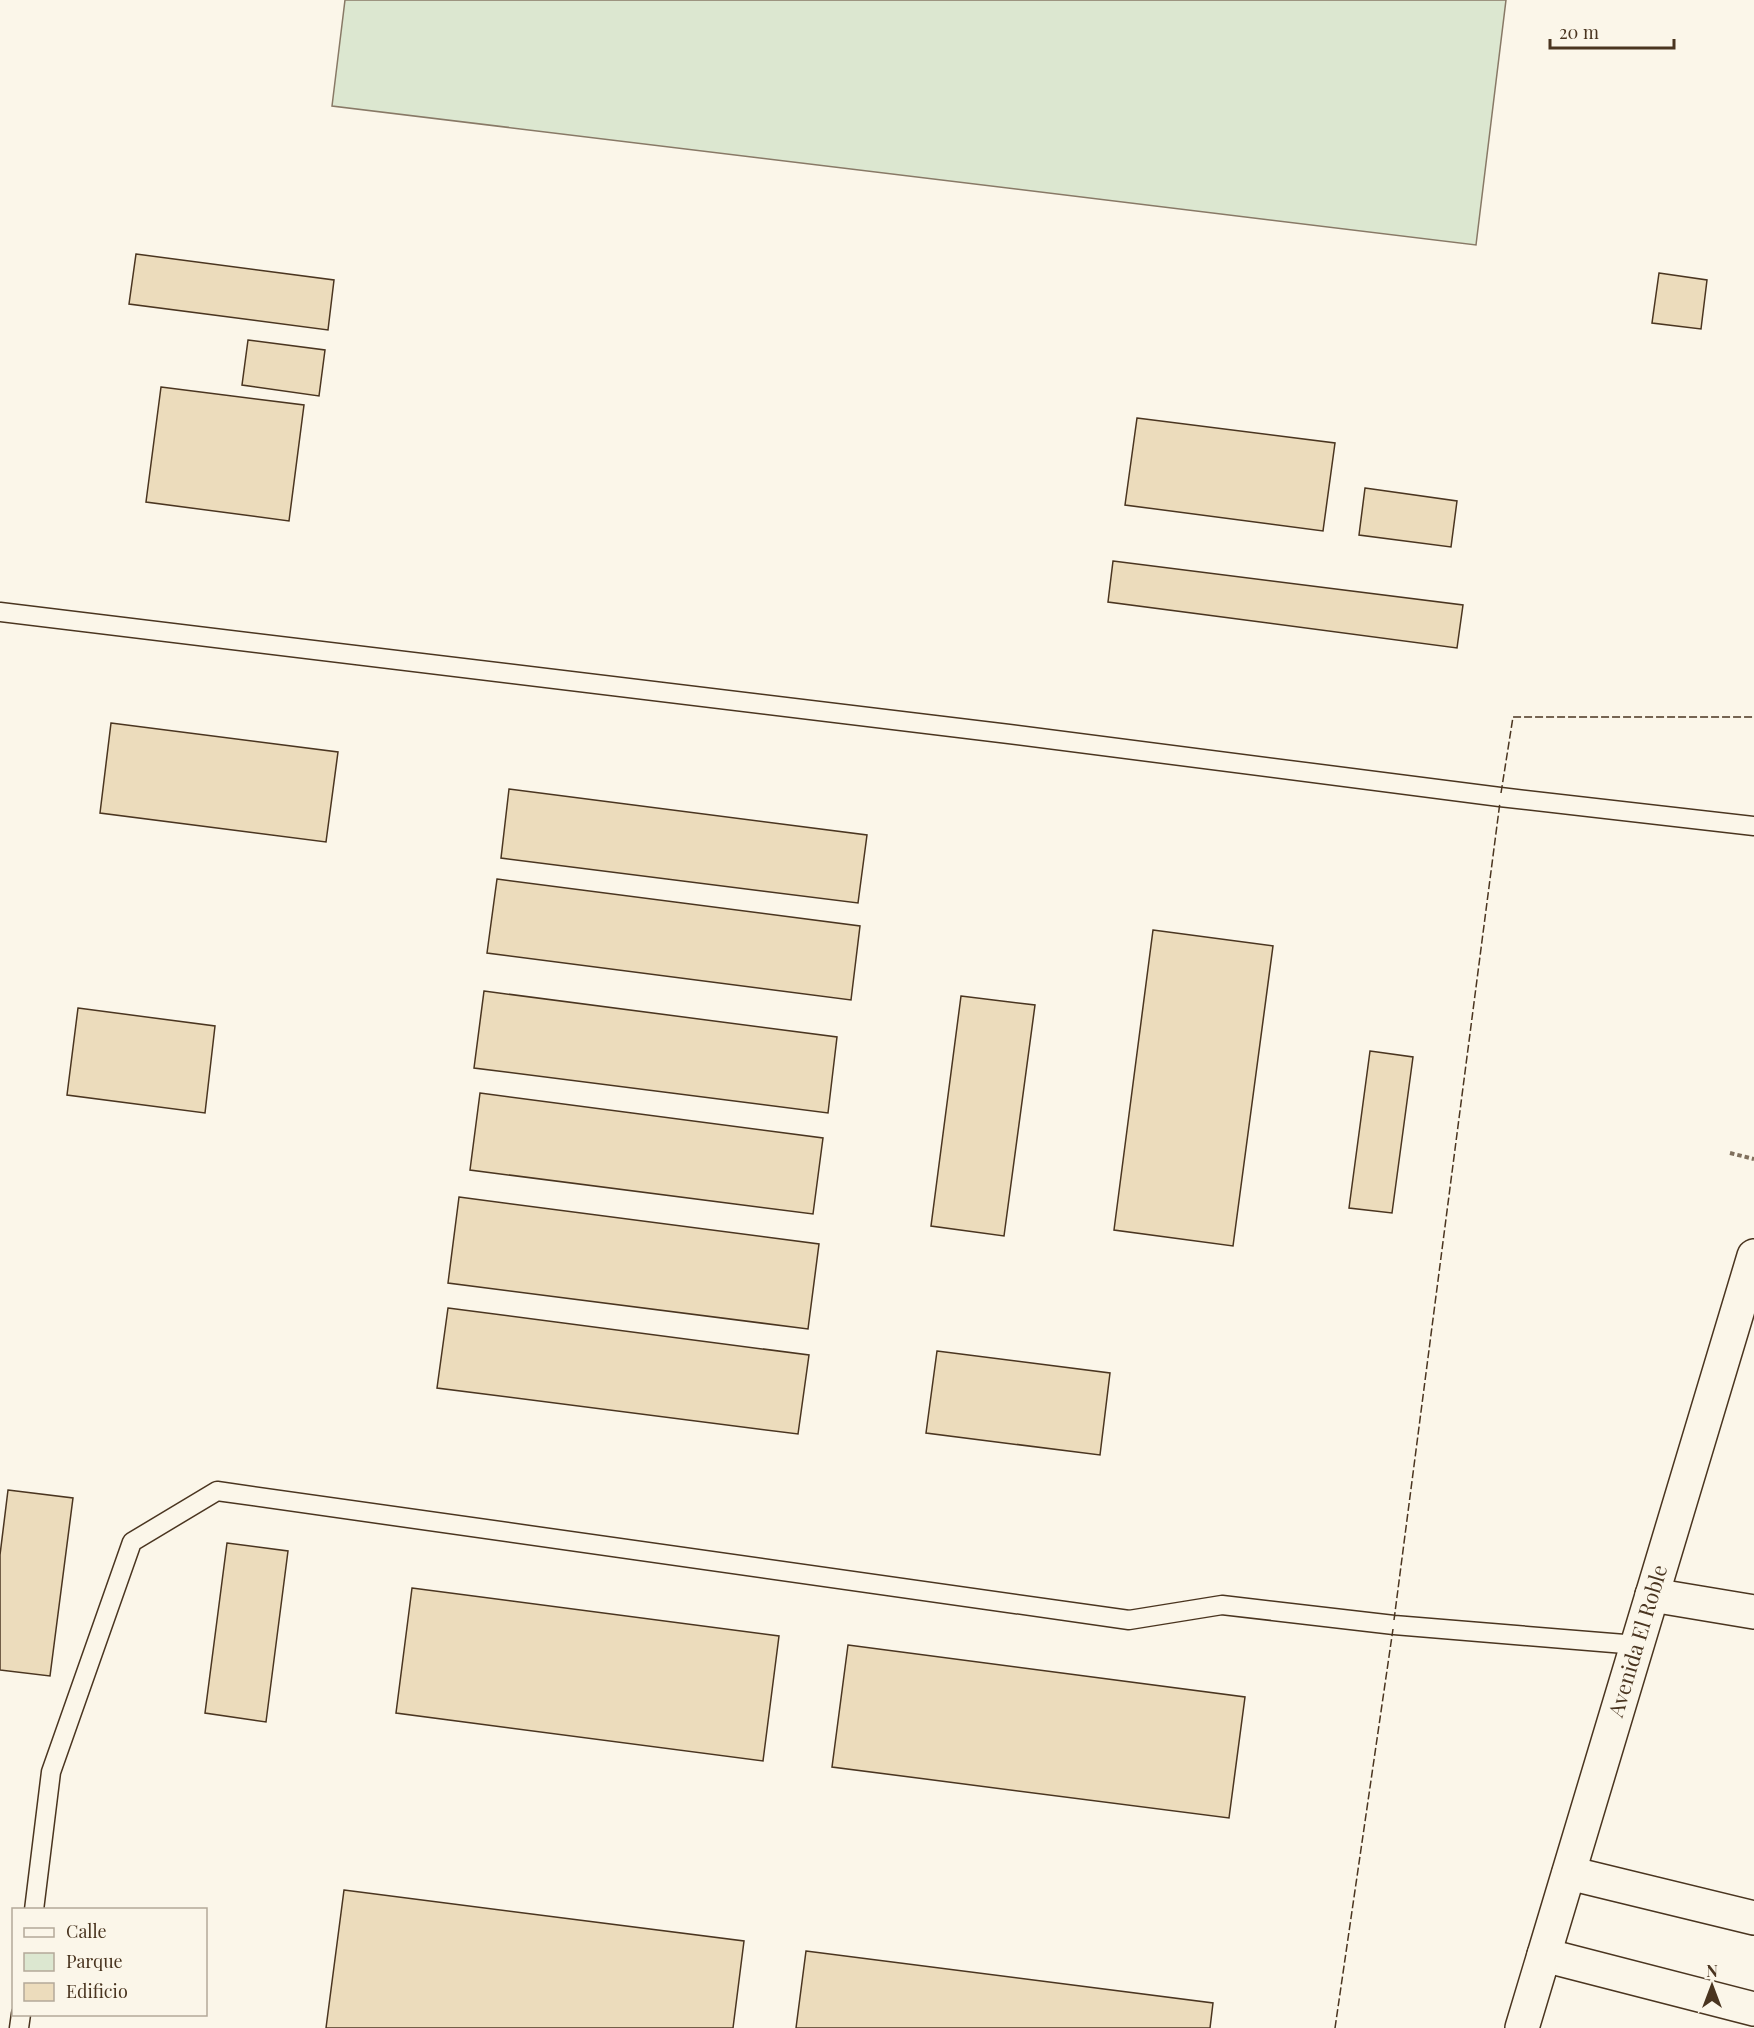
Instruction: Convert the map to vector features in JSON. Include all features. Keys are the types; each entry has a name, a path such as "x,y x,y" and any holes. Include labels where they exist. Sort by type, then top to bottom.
{"street":[{"name":"Avenida El Roble","path":"1522,2028 1752,1268"},
{"path":"1652,1595 1754,1612"},
{"path":"1569,1874 1754,1918"},
{"path":"1544,1955 1754,2009"}],"lane":[{"path":"0,612 1009,734 1500,797 1754,826"},
{"path":"34,1908 51,1772 132,1542 217,1491 1129,1620 1222,1605 1394,1625 1637,1645"}],"path":[{"path":"1730,1154 1754,1159"}],"green space":[{"path":"345,0 1506,0 1476,245 332,106"}],"building":[{"path":"136,254 334,280 328,330 129,304"},
{"path":"1659,273 1707,280 1701,329 1652,323"},
{"path":"248,340 325,350 319,396 242,385"},
{"path":"161,387 304,405 289,521 146,502"},
{"path":"1137,418 1335,443 1323,531 1125,505"},
{"path":"1365,488 1457,501 1451,547 1359,535"},
{"path":"1113,561 1463,605 1457,648 1108,602"},
{"path":"111,723 338,752 326,842 100,813"},
{"path":"509,789 867,835 858,903 501,858"},
{"path":"497,879 860,926 851,1000 487,953"},
{"path":"1153,930 1273,946 1233,1246 1114,1230"},
{"path":"484,991 837,1037 828,1113 474,1068"},
{"path":"961,996 1035,1005 1004,1236 931,1226"},
{"path":"78,1008 215,1026 205,1113 67,1095"},
{"path":"1370,1051 1413,1057 1392,1213 1349,1208"},
{"path":"480,1093 823,1138 813,1214 470,1170"},
{"path":"459,1197 819,1244 808,1329 448,1283"},
{"path":"448,1308 809,1355 798,1434 437,1388"},
{"path":"937,1351 1110,1373 1100,1455 926,1433"},
{"path":"8,1490 73,1498 50,1676 0,1670 0,1555"},
{"path":"227,1543 288,1551 266,1722 205,1713"},
{"path":"412,1588 779,1636 763,1761 396,1713"},
{"path":"848,1645 1245,1697 1229,1818 832,1767"},
{"path":"344,1890 744,1941 733,2028 326,2028"},
{"path":"806,1951 1213,2003 1210,2028 796,2028"}],"fence":[{"path":"1501,793 1513,717 1754,717"},
{"path":"1394,1620 1500,802"},
{"path":"1335,2028 1393,1629"}]}
